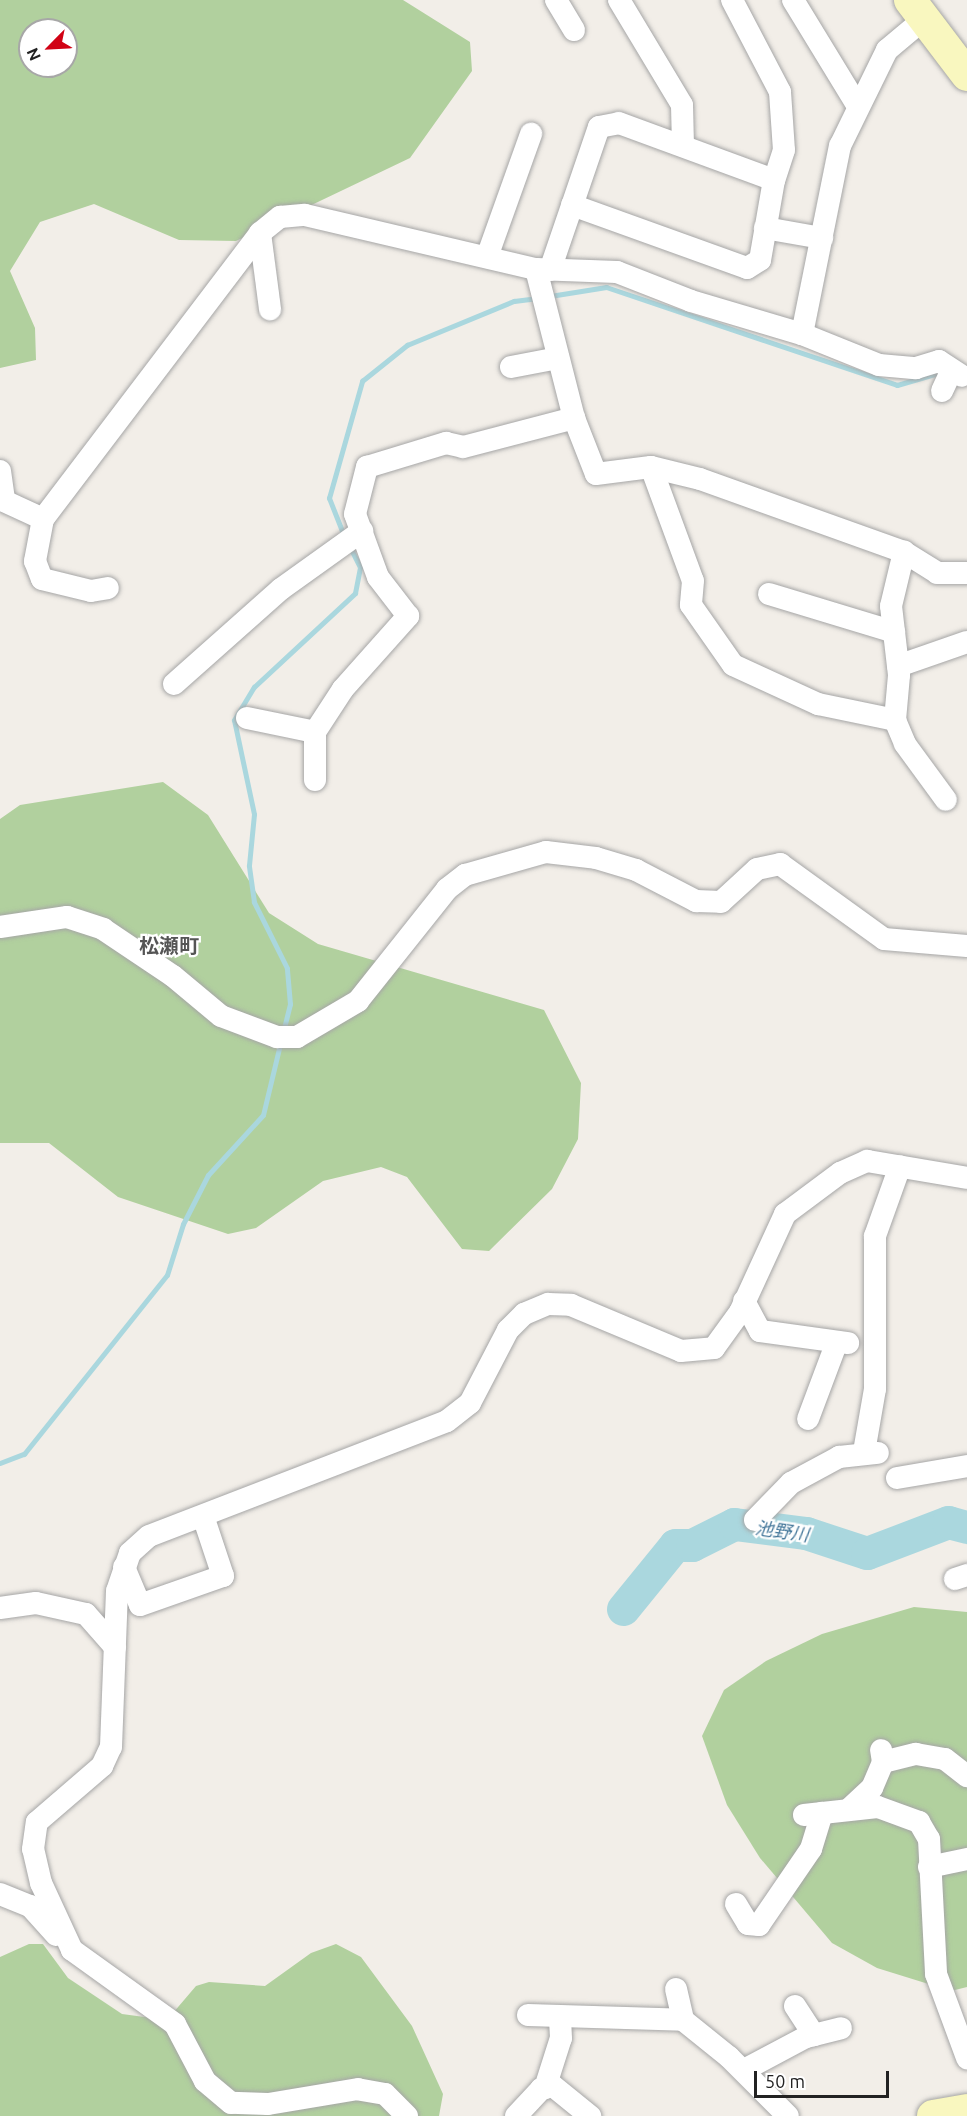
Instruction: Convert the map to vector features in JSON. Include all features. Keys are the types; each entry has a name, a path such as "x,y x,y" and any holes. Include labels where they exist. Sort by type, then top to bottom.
{"street":[{"path":"556,0 574,30"},
{"path":"619,0 682,105 682,146"},
{"path":"572,205 747,268 760,260 774,180 784,150 780,92 732,0"},
{"path":"793,0 856,105"},
{"path":"802,334 840,146 856,105 887,50 917,9 967,75"},
{"path":"774,180 618,123 599,127 572,205 543,269 558,358 574,418 596,474 651,467 759,496 904,552 937,573 967,573"},
{"path":"487,258 531,134"},
{"path":"108,588 92,591 42,579 35,561 43,519 260,233 280,217 305,215 543,269 617,272 691,301 802,334 879,365 916,368 939,361 957,373 942,391"},
{"path":"765,228 822,238"},
{"path":"260,233 270,309"},
{"path":"511,367 558,358"},
{"path":"315,780 315,732 343,689 408,616 378,577 355,514 367,467 446,443 463,447 574,418"},
{"path":"651,467 693,581 691,605 733,665 818,704 895,720"},
{"path":"0,471 4,501 43,519"},
{"path":"174,684 281,589 362,531"},
{"path":"904,552 891,606 898,666 895,720 905,744 946,800"},
{"path":"770,594 894,632"},
{"path":"898,666 967,642"},
{"path":"247,718 315,732"},
{"path":"0,927 68,917 102,929 173,976 221,1016 277,1037 297,1037 358,1001 447,889 465,875 546,852 596,858 636,870 696,901 721,902 757,869 780,864 884,939 967,946"},
{"path":"72,1950 41,1883 33,1849 37,1822 102,1766 111,1747 117,1591 124,1567 149,1536 447,1421 470,1403 508,1330 524,1314 548,1304 571,1305 681,1351 714,1348 744,1301 785,1215 840,1173 867,1161 967,1178"},
{"path":"755,1520 791,1483 839,1457 871,1452 876,1378 875,1236 900,1166"},
{"path":"744,1301 760,1331 842,1343 808,1419"},
{"path":"897,1478 967,1466"},
{"path":"124,1567 140,1605 223,1576 202,1516"},
{"path":"0,1608 36,1603 86,1614 115,1647"},
{"path":"848,1810 872,1788 882,1756 916,1754 945,1759 967,1776"},
{"path":"736,1904 748,1924 759,1925 811,1849 813,1814 879,1807 919,1822 929,1839 936,1974 959,2012 967,2058"},
{"path":"929,1867 967,1859"},
{"path":"0,1894 30,1906 72,1950 175,2024 205,2081 231,2103 268,2104 358,2089 385,2094 407,2116"},
{"path":"676,1989 683,2020"},
{"path":"795,2006 814,2035"},
{"path":"528,2015 683,2020 744,2070 788,2116"},
{"path":"516,2116 545,2088 561,2038 560,2016"},
{"path":"744,2070 814,2035 841,2028"},
{"path":"545,2088 553,2086 590,2116"},
{"path":"933,2116 967,2110"}],"green space":[{"path":"0,0 403,0 470,42 472,71 410,158 236,241 179,240 94,204 40,222 10,271 35,328 36,360 0,368"},
{"path":"163,782 208,815 269,913 318,944 544,1010 581,1083 578,1139 552,1189 489,1251 462,1249 407,1177 381,1167 323,1181 256,1228 228,1234 118,1197 49,1143 0,1143 0,819 20,805"},
{"path":"914,1607 967,1612 967,1987 951,1991 877,1968 832,1943 760,1858 727,1805 702,1736 724,1690 766,1661 822,1634"},
{"path":"29,1944 43,1944 68,1978 122,2014 167,2020 196,1986 209,1982 265,1986 311,1953 336,1944 361,1957 412,2026 443,2094 439,2116 0,2116 0,1957"}],"waterway":[{"path":"550,296 606,287 897,385 942,372"},
{"path":"344,536 329,498 362,381 407,345 514,301 538,298"},
{"path":"283,1032 290,1004 287,968 254,902 249,865 254,814 234,720 254,687 355,593 360,567 350,547"},
{"path":"0,1463 24,1454 167,1275 183,1224 208,1175 263,1115 280,1044"},
{"name":"池野川","path":"623,1609 675,1545 692,1545 734,1524 806,1533 867,1553 948,1522 967,1527"}],"district":[{"name":"松瀬町","path":"169,945"}]}
